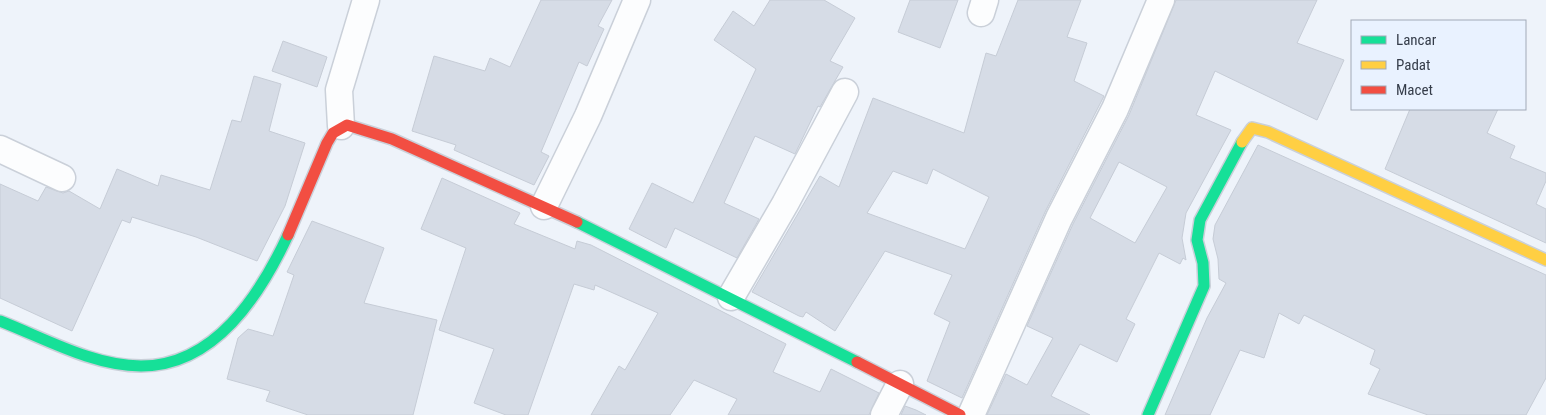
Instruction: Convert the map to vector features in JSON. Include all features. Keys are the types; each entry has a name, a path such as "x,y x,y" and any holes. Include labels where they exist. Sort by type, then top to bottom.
{"street":[{"path":"341,126 339,90 366,0"},
{"path":"544,206 588,116 637,0"},
{"path":"971,415 1059,218 1115,110 1161,0"},
{"path":"731,297 785,204 845,92"},
{"path":"0,322 96,357 142,366 178,361 204,349 237,318 258,291 298,214 327,143 333,133 341,126 347,125 392,138 544,206 731,297 960,415"},
{"path":"1148,415 1204,286 1203,263 1197,240 1200,220 1247,132 1252,128 1268,132 1313,152 1546,260"},
{"path":"0,149 62,178"},
{"path":"884,415 900,384"}],"building":[{"path":"541,0 612,0 598,26 604,29 587,66 579,62 541,152 549,156 534,185 454,150 456,145 412,131 434,56 485,71 490,58 510,67"},
{"path":"770,0 824,0 855,18 830,61 843,67 820,107 818,106 795,154 755,136 724,203 759,219 737,258 675,228 666,248 629,229 652,183 693,203 756,69 714,40 733,11 754,26"},
{"path":"910,0 958,0 940,48 898,32"},
{"path":"1018,0 1081,0 1067,37 1087,43 1074,81 1104,96 1045,212 962,398 927,381 950,322 934,314 952,275 885,251 835,331 806,312 803,317 799,316 752,292 820,176 839,187 873,98 964,133 986,53 996,56","holes":["933,169 989,197 965,249 867,213 893,171 927,184"]},
{"path":"1176,0 1317,0 1297,43 1344,60 1317,120 1215,71 1196,115 1231,130 1186,213 1182,238 1186,260 1183,258 1180,264 1159,253 1126,319 1135,324 1117,362 1080,344 1051,396 1090,415 987,415 1006,374 1027,385 1053,338 1027,326 1073,224 1129,115","holes":["1119,162 1167,187 1135,243 1090,218"]},
{"path":"283,41 327,57 317,87 272,71"},
{"path":"254,76 281,84 269,131 305,143 285,206 257,261 196,237 132,217 130,223 122,220 72,331 0,298 0,184 38,201 46,187 63,193 69,191 100,209 117,169 158,186 161,175 210,190 232,120 241,122"},
{"path":"1410,110 1498,110 1487,133 1515,146 1510,158 1546,173 1546,181 1536,204 1546,209 1546,243 1385,169"},
{"path":"1258,145 1546,275 1546,378 1526,415 1428,415 1368,394 1380,369 1370,364 1375,350 1304,315 1299,324 1279,313 1264,358 1240,350 1210,415 1165,415 1207,318 1226,283 1219,279 1218,259 1213,239 1215,225"},
{"path":"442,178 520,213 514,224 575,249 577,241 591,245 786,344 773,372 820,392 831,369 879,393 869,415 728,415 737,399 694,380 670,415 591,415 619,366 625,370 658,313 595,285 594,290 574,284 528,415 506,415 474,403 494,349 439,330 466,248 421,229"},
{"path":"312,221 384,248 364,303 437,320 413,415 308,415 266,401 270,391 227,379 238,338 248,329 273,336 294,275 287,272"},
{"path":"905,406 916,410 926,415 901,415"}],"traffic: fast":[{"path":"1148,415 1204,286 1203,263 1197,240 1200,220 1242,142"},
{"path":"577,222 857,362"},
{"path":"0,321 69,350 105,361 141,366 167,363 191,354 213,340 232,323 264,281 288,235"}],"traffic: slow":[{"path":"1242,142 1252,128 1268,132 1546,260"}],"traffic: jam":[{"path":"288,235 327,143 333,133 347,125 392,139 577,222"},
{"path":"857,362 960,415"}]}
